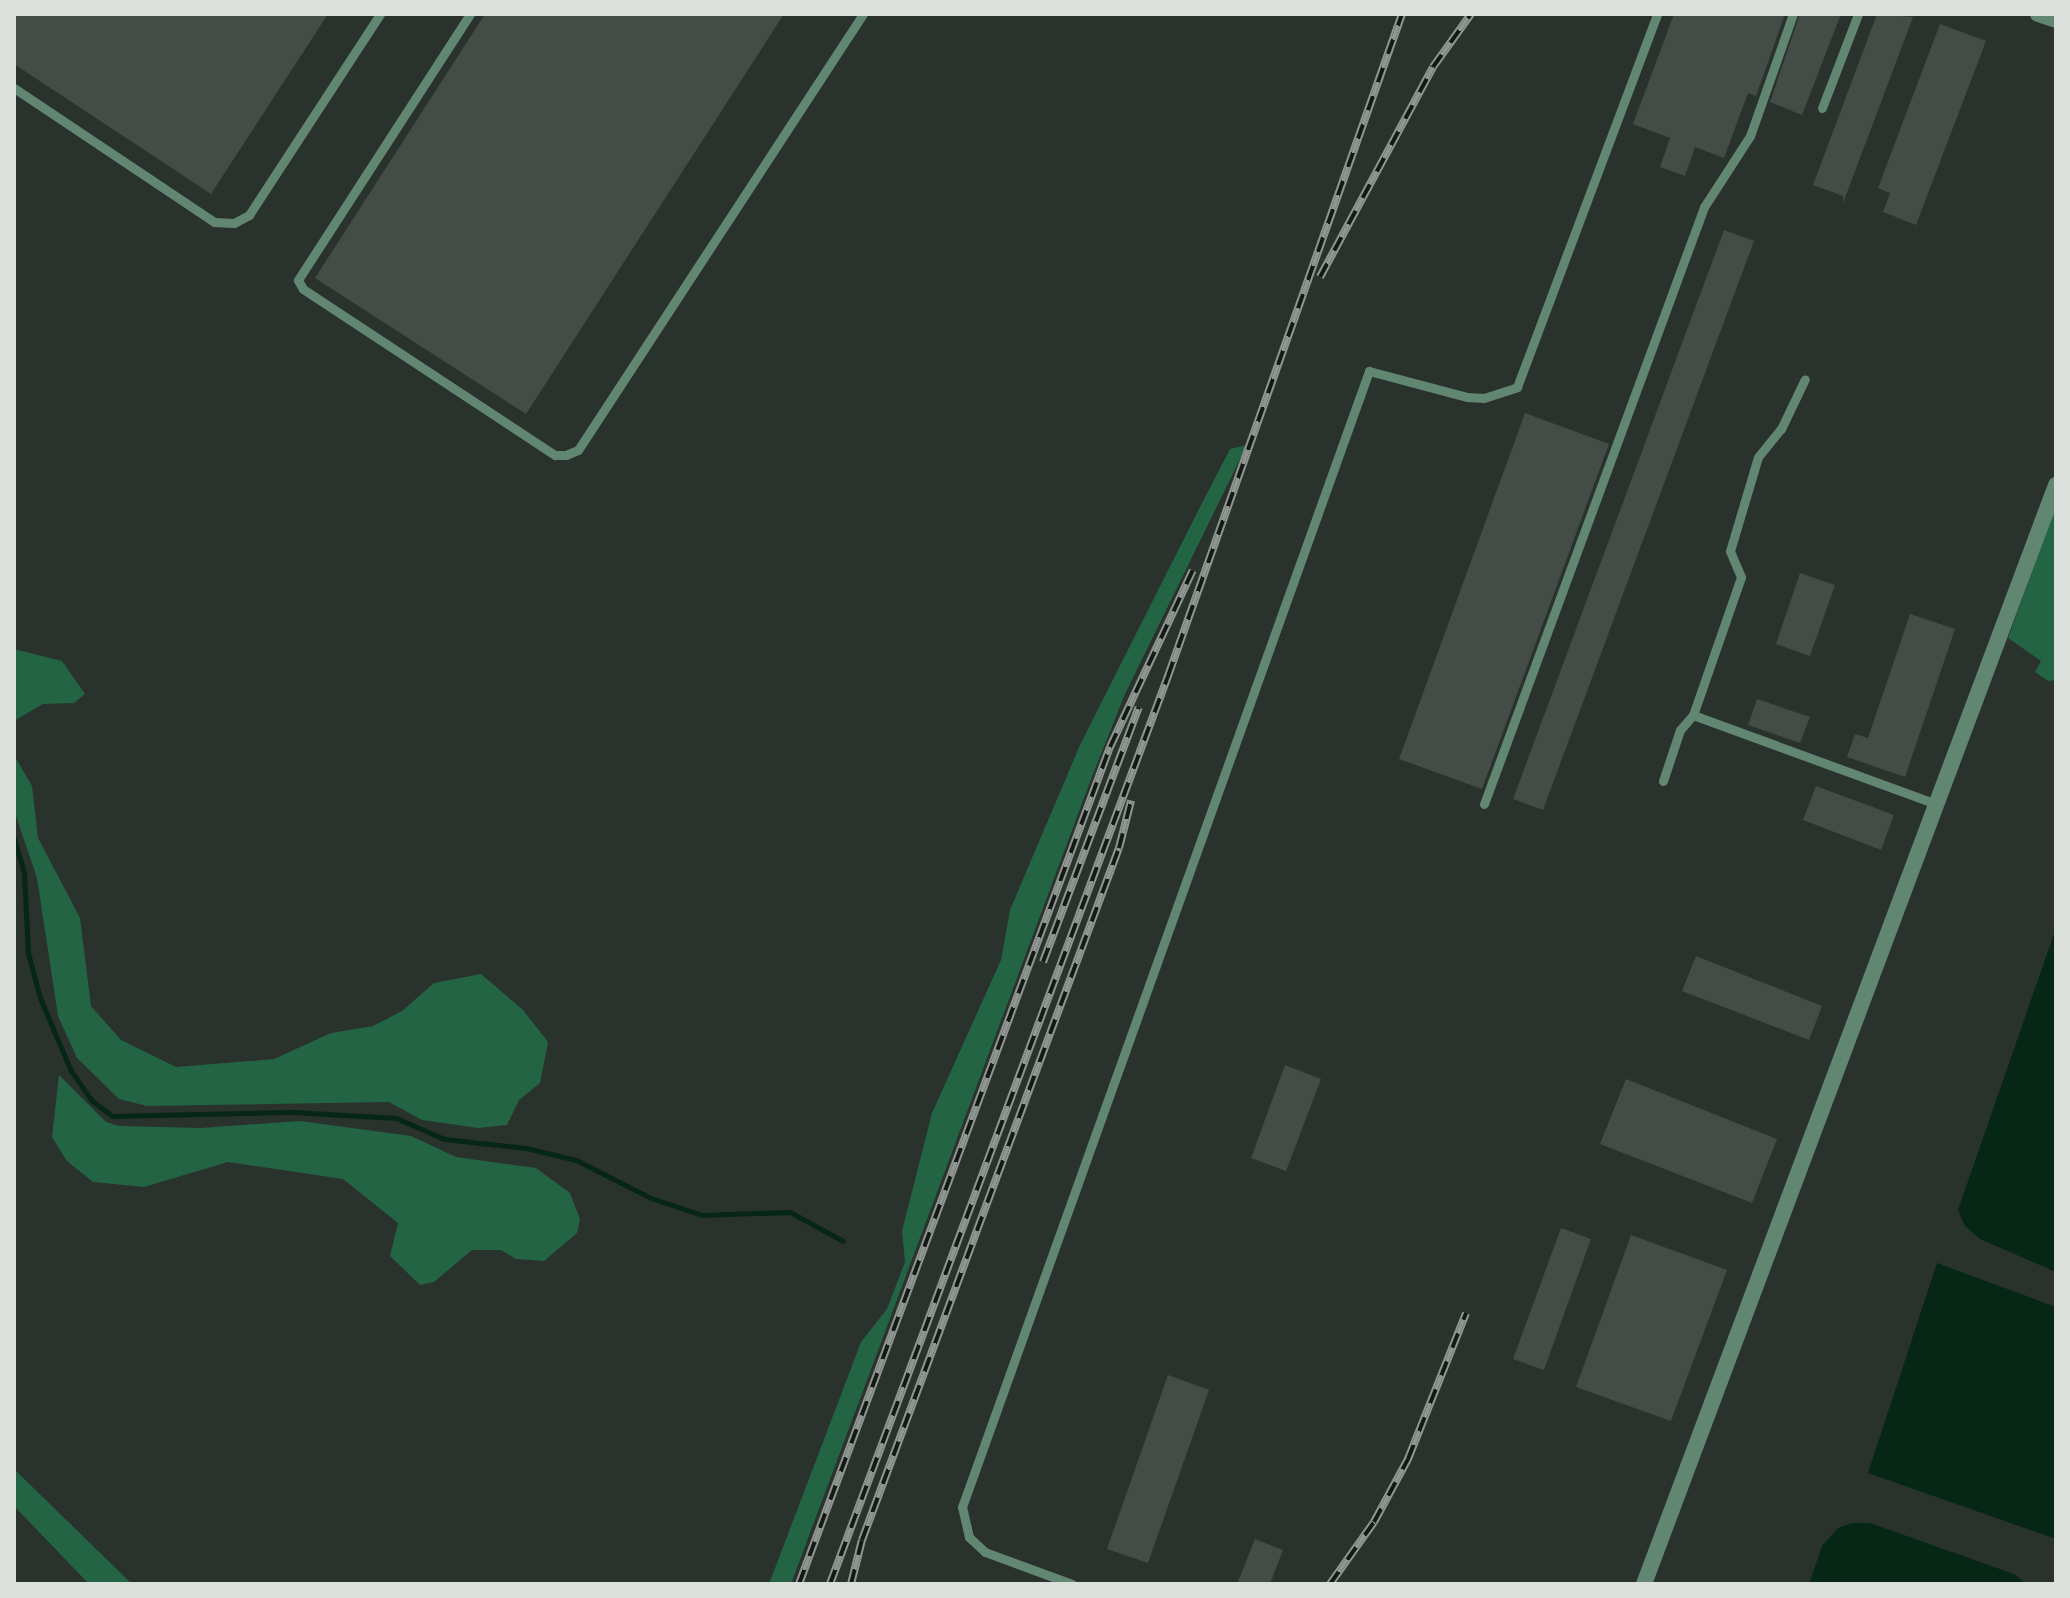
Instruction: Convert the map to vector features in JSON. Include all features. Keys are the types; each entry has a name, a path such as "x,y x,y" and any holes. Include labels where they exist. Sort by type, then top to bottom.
{"street":[{"path":"2038,14 2056,20"},
{"path":"1644,1584 2056,485"}],"lane":[{"path":"14,88 214,222 234,223 249,215 380,14"},
{"path":"470,14 298,280 303,289 555,455 578,450 863,14"},
{"path":"1072,1584 985,1552 969,1537 962,1507 1369,371 1467,397 1484,398 1517,387 1657,14"},
{"path":"1484,804 1704,207 1750,136 1793,14"},
{"path":"1822,108 1858,14"},
{"path":"1663,781 1680,730 1693,715 1741,577 1730,551 1758,457 1781,429 1805,379"},
{"path":"1693,715 1936,804"}],"green space":[{"path":"1247,445 1125,694 791,1584 769,1584 861,1342 887,1309 905,1262 902,1231 932,1113 1001,960 1010,910 1080,745 1201,505 1230,449"},
{"path":"2056,505 2056,680 2048,681 2035,672 2041,661 2008,638"},
{"path":"14,649 62,661 85,694 74,703 43,704 17,719 14,728"},
{"path":"14,755 32,786 38,838 80,918 91,1006 121,1040 176,1067 274,1059 331,1033 373,1026 402,1011 434,983 481,974 523,1010 548,1042 540,1083 519,1100 507,1125 478,1128 422,1120 389,1102 147,1106 119,1099 77,1058 58,1016 37,878 14,810"},
{"path":"59,1075 106,1122 119,1126 201,1128 300,1121 411,1136 456,1157 536,1168 570,1193 580,1219 577,1233 544,1261 516,1259 501,1250 472,1250 434,1282 420,1285 390,1256 398,1223 343,1179 228,1162 144,1187 93,1182 67,1161 52,1137"},
{"path":"14,1469 132,1584 89,1584 14,1506"}],"shaded area":[{"path":"2056,928 2056,1272 1980,1239 1965,1226 1958,1210"},
{"path":"1937,1263 2056,1307 2056,1539 1868,1473"},
{"path":"1852,1523 1870,1523 2014,1574 2026,1584 1809,1584 1822,1546 1838,1528"}],"building":[{"path":"14,14 328,14 211,194 14,64"},
{"path":"485,14 784,14 526,414 315,278"},
{"path":"1674,14 1785,14 1756,96 1748,93 1724,158 1695,147 1685,176 1660,167 1670,138 1633,124"},
{"path":"1800,14 1841,14 1802,115 1770,102"},
{"path":"1877,14 1913,17 1843,203 1843,196 1813,185"},
{"path":"1940,24 1986,41 1916,225 1883,212 1890,193 1878,188"},
{"path":"1724,230 1754,241 1543,810 1513,799"},
{"path":"1525,413 1609,444 1482,789 1399,759"},
{"path":"1800,573 1835,585 1810,656 1776,644"},
{"path":"1910,614 1955,629 1905,777 1847,757 1855,734 1868,738"},
{"path":"1757,699 1810,717 1800,743 1748,725"},
{"path":"1816,786 1894,815 1881,850 1803,820"},
{"path":"1696,956 1822,1006 1809,1040 1682,991"},
{"path":"1285,1065 1321,1079 1286,1171 1251,1158"},
{"path":"1626,1079 1777,1139 1752,1203 1600,1144"},
{"path":"1561,1228 1591,1239 1544,1370 1513,1359"},
{"path":"1631,1235 1727,1270 1671,1421 1576,1387"},
{"path":"1168,1375 1209,1390 1148,1563 1107,1549"},
{"path":"1255,1539 1283,1550 1270,1584 1237,1584"}],"waterway":[{"path":"14,838 24,873 28,953 40,998 71,1071 91,1100 112,1116 293,1112 396,1118 444,1139 526,1148 576,1160 651,1198 702,1215 790,1212 843,1241"}],"railway":[{"path":"830,1584 1168,676 1402,14"},
{"path":"1320,277 1433,67 1471,14"},
{"path":"799,1584 1110,747 1193,570"},
{"path":"1043,962 1139,707"},
{"path":"851,1584 862,1540 1119,848 1131,801"},
{"path":"1330,1584 1374,1522 1408,1459 1466,1313"}]}
